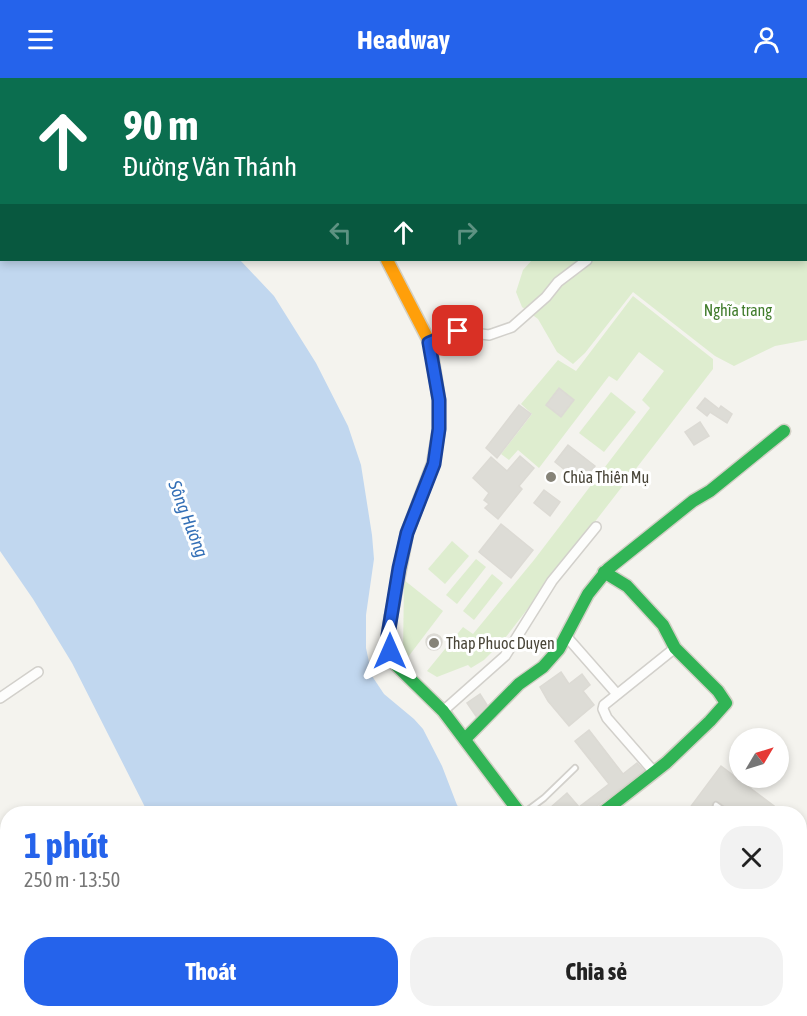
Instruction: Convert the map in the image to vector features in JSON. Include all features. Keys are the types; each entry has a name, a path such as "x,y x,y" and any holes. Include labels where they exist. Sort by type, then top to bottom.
{"street":[{"path":"388,261 429,343 439,400 439,429 434,464 407,533 388,635 390,651 397,666 443,711 492,778 516,806"},
{"path":"429,343 458,331 489,335 512,327 546,297 558,282 586,261"},
{"path":"465,739 519,684 543,667 559,649 588,594 604,572 784,431"},
{"path":"443,711 505,656 552,581 596,527"},
{"path":"604,572 627,586 663,625 675,648 718,691 726,703 700,732 655,773 611,806"},
{"path":"566,636 617,694"},
{"path":"655,773 604,713 604,705 675,648"},
{"path":"0,698 38,672"}],"lane":[{"path":"532,806 576,768"}],"green space":[{"name":"Nghĩa trang","path":"531,261 807,261 807,340 775,346 734,366 715,356 633,292 585,353 573,364 557,352 538,319 522,307 516,292 523,270"},
{"path":"633,296 713,359 713,369 502,642 484,660 471,668 468,665 437,677 427,671 463,627 473,634 534,560 650,408 642,400 664,371 639,352 617,381 609,376 539,468 518,450 509,460 501,454 532,414 521,404 558,360 576,371"},
{"path":"611,392 636,412 604,452 579,433"},
{"path":"452,541 469,556 445,584 428,569"},
{"path":"476,559 486,567 457,604 446,595"},
{"path":"492,574 503,583 474,620 463,611"},
{"path":"404,580 443,611 408,657 403,653"}],"water":[{"name":"Sông Hương","path":"0,261 241,261 274,296 316,363 348,426 361,465 372,535 374,559 366,615 366,648 372,676 384,694 423,729 442,766 458,806 144,806 72,663 33,599 0,551"}],"building":[{"path":"559,388 574,400 561,417 546,405"},
{"path":"705,398 719,409 721,406 732,414 727,423 710,412 707,416 697,408"},
{"path":"519,405 531,414 497,458 486,448"},
{"path":"700,422 709,436 694,445 685,432"},
{"path":"568,445 595,466 581,483 555,462"},
{"path":"520,456 534,468 519,486 522,489 498,519 485,508 489,504 484,500 489,493 473,478 491,457 507,471"},
{"path":"544,490 560,502 550,516 534,503"},
{"path":"501,524 533,550 511,578 479,552"},
{"name":"Thap Phuoc Duyen","path":"434,634 442,642 434,650 426,642"},
{"path":"561,672 569,684 582,674 590,685 583,691 594,705 569,726 548,701 540,687"},
{"path":"480,694 487,705 476,716 467,703"},
{"path":"589,730 623,774 637,763 644,771 597,806 580,806 609,784 575,741"},
{"path":"721,766 729,772 729,788 750,788 774,806 725,806 716,801 712,803 712,806 691,806"},
{"path":"567,793 578,806 552,806"}],"traffic: fast":[{"path":"465,739 519,684 543,667 559,649 588,594 608,569 784,431"},
{"path":"604,572 627,586 663,625 675,648 718,691 726,703 666,763 611,806"},
{"path":"391,616 388,635 390,651 397,666 443,711 515,806"}],"traffic: slow":[{"path":"388,261 430,343 439,400 439,429 433,464 407,533 391,616"}],"place":[{"name":"Chùa Thiên Mụ","path":"551,477"},
{"name":"Thap Phuoc Duyen","path":"434,643"}],"route":[{"path":"390,651 388,635 399,568 407,533 434,464 439,429 436,374 429,343 458,331"}]}
